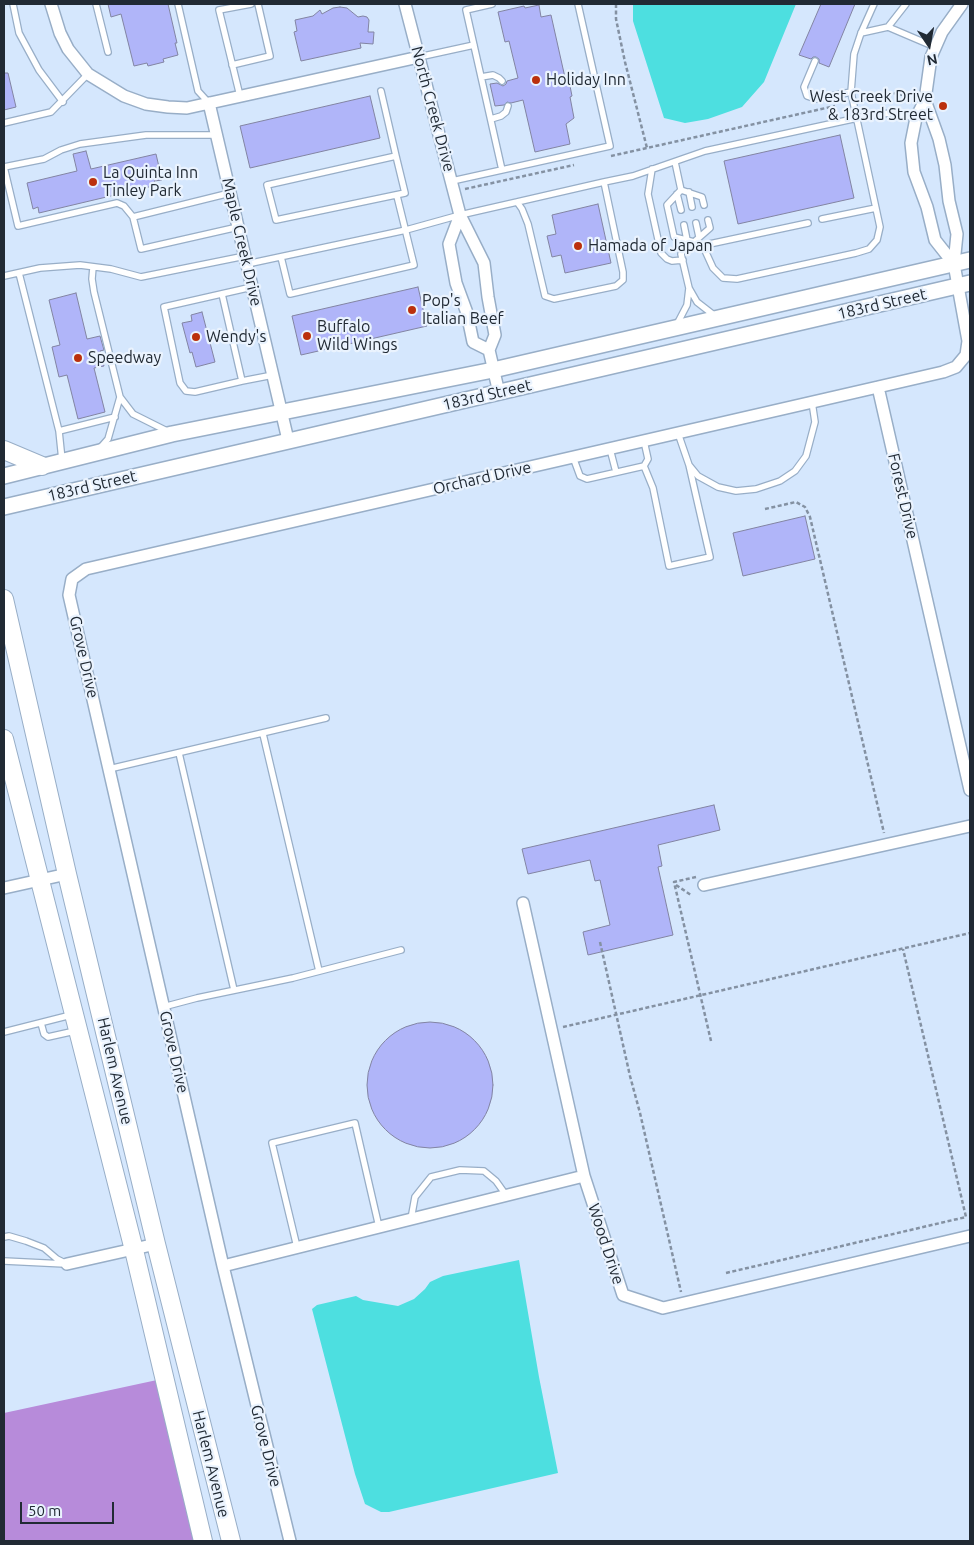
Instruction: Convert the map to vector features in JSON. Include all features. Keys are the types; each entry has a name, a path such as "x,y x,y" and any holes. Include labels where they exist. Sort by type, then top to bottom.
{"main road":[{"path":"4,450 42,466"},
{"name":"Harlem Avenue","path":"4,599 67,874 156,1244 231,1541"},
{"name":"Harlem Avenue","path":"4,739 134,1250 204,1541"}],"street":[{"path":"51,4 60,33 68,49 88,74 124,96 146,104 188,108 419,57"},
{"name":"North Creek Drive","path":"405,4 460,215 484,263 495,335 489,350 499,393"},
{"path":"878,387 943,372 956,367 966,355 968,341 964,284 954,264 935,240 927,207 914,172 911,143 931,57 942,32 962,4"},
{"path":"920,99 939,139 945,165 957,234 954,264"},
{"name":"Maple Creek Drive","path":"209,103 288,440"},
{"path":"460,215 449,244 456,283 473,342 489,350"},
{"name":"183rd Street","path":"4,476 172,434 493,370 970,260"},
{"name":"183rd Street","path":"4,507 964,284"},
{"name":"Orchard Drive","path":"86,568 878,387"},
{"name":"Forest Drive","path":"878,387 970,790"},
{"name":"Grove Drive","path":"86,568 72,579 69,595 222,1266 290,1541"},
{"path":"703,880 970,826"},
{"path":"4,888 67,874"},
{"name":"Wood Drive","path":"523,903 584,1176 623,1295 662,1308 970,1236"},
{"path":"222,1266 584,1176"},
{"path":"67,1264 156,1244"}],"lane":[{"path":"13,4 22,39 39,70 62,102"},
{"path":"96,4 108,52"},
{"path":"178,4 198,91 209,103"},
{"path":"217,4 240,96"},
{"path":"219,10 251,4"},
{"path":"232,65 270,56 258,4"},
{"path":"492,4 466,10 502,170"},
{"path":"453,186 502,170 610,146 578,4"},
{"path":"703,246 712,268 723,278 738,279 869,249 878,240 880,227 851,92 854,54 874,4"},
{"path":"888,27 906,4"},
{"path":"861,33 888,27 935,47"},
{"path":"419,57 474,45"},
{"path":"814,61 804,87 807,96 816,100 851,92"},
{"path":"4,123 51,112 88,74"},
{"path":"481,77 493,75 502,81"},
{"path":"381,91 405,193 276,220 267,185 396,156"},
{"path":"491,119 501,116 506,112 508,106"},
{"path":"4,276 80,265 111,269 141,277 246,260 281,257 406,230 460,215 633,176 706,151 876,114 896,113 916,118"},
{"path":"217,135 146,135 80,144 44,158 4,167 18,226 117,203 124,206 132,217 141,249 238,227"},
{"path":"675,162 681,210"},
{"path":"652,169 648,194 661,253 672,261 682,260"},
{"path":"516,202 522,209 528,224 545,296 554,299 616,286 623,280 623,272 604,182"},
{"path":"704,205 702,197 689,192 679,192 667,206 674,237 703,246 808,223"},
{"path":"689,192 692,208"},
{"path":"132,217 230,193"},
{"path":"281,257 290,294 414,265 397,196"},
{"path":"822,220 876,208"},
{"path":"708,220 710,228 683,250 681,254 689,288 697,302 719,318"},
{"path":"696,223 699,237"},
{"path":"684,225 692,243"},
{"path":"93,267 94,292 120,397 133,414 172,434"},
{"path":"19,273 59,431 62,461"},
{"path":"252,287 164,307 180,383 186,391 195,392 273,375"},
{"path":"674,329 687,305 689,288"},
{"path":"222,294 242,381"},
{"path":"96,453 108,438 120,397"},
{"path":"689,465 698,476 718,487 736,492 756,489 780,481 795,471 806,456 815,422 812,402"},
{"path":"59,431 115,417"},
{"path":"644,466 652,488 669,566 710,557 689,465 678,433"},
{"path":"574,457 578,473 587,479 644,466 648,459 644,441"},
{"path":"610,449 616,472"},
{"path":"109,769 326,718"},
{"path":"263,734 319,971"},
{"path":"179,753 234,990"},
{"path":"163,1007 401,950"},
{"path":"4,1032 41,1023 75,1022"},
{"path":"41,1023 44,1034 48,1037 75,1022"},
{"path":"297,1247 272,1143 355,1123 378,1227"},
{"path":"411,1219 415,1197 431,1177 460,1170 484,1171 496,1181 506,1195"},
{"path":"4,1237 9,1236 44,1248 57,1259 67,1264"},
{"path":"4,1262 67,1264"}],"path":[{"path":"616,4 617,28 647,148"},
{"path":"608,157 893,93 920,99"},
{"path":"453,186 580,163"},
{"path":"765,509 796,502 806,507 810,517 884,833 893,831"},
{"path":"703,880 674,882 711,1041"},
{"path":"675,885 691,895"},
{"path":"560,1028 970,933"},
{"path":"600,942 684,1303"},
{"path":"726,1273 966,1216 903,948"}],"shaded area":[{"path":"633,4 796,4 764,82 742,107 708,119 685,123 664,118 633,21"},
{"path":"519,1260 558,1473 389,1512 381,1512 365,1504 355,1474 312,1309 317,1305 356,1296 363,1300 398,1306 414,1299 430,1282 443,1276"},
{"path":"157,1380 196,1541 4,1541 4,1413"}],"building":[{"path":"108,4 168,4 178,55 163,59 164,62 148,66 147,63 134,66 121,14 111,17"},
{"path":"821,4 855,4 829,67 819,63 819,59 816,57 811,59 799,55"},
{"name":"Holiday Inn","path":"539,5 541,17 551,15 566,82 569,81 574,118 566,124 570,144 535,152 523,100 495,106 490,84 497,83 503,86 507,81 518,78 509,41 505,42 498,12 524,6 525,8"},
{"path":"333,8 347,8 358,17 367,17 369,20 368,32 374,32 373,44 360,43 361,48 301,61 294,32 297,31 295,20 313,16 320,10 322,14"},
{"path":"4,73 8,73 16,107 4,110"},
{"path":"370,96 380,138 250,168 240,126"},
{"path":"840,135 854,198 738,224 724,161"},
{"name":"La Quinta Inn Tinley Park","path":"86,151 91,169 156,154 162,180 154,181 157,185 39,213 38,207 33,209 27,183 77,171 73,154"},
{"name":"Hamada of Japan","path":"598,204 611,263 565,273 561,255 552,257 547,236 556,234 552,215"},
{"path":"418,287 427,326 301,355 292,316"},
{"path":"76,293 87,339 100,336 104,350 100,351 104,366 94,368 105,412 78,419 67,375 59,377 52,347 60,345 49,300"},
{"name":"Wendy's","path":"202,312 215,362 196,367 182,323 192,321 191,315"},
{"path":"805,516 815,559 743,576 733,533"},
{"path":"714,805 720,830 658,845 662,866 658,867 673,935 588,955 583,932 610,925 600,880 595,881 590,860 528,874 522,849"},
{"path":"430,1022 454,1027 474,1041 488,1061 493,1085 488,1109 474,1129 454,1143 430,1148 406,1143 386,1129 372,1109 367,1085 372,1061 386,1041 406,1027"}],"place":[{"name":"Holiday Inn","path":"536,80"},
{"name":"West Creek Drive & 183rd Street","path":"943,106"},
{"name":"La Quinta Inn Tinley Park","path":"93,182"},
{"name":"Hamada of Japan","path":"578,246"},
{"name":"Pop's Italian Beef","path":"412,310"},
{"name":"Buffalo Wild Wings","path":"307,336"},
{"name":"Wendy's","path":"196,337"},
{"name":"Speedway","path":"78,358"}]}
